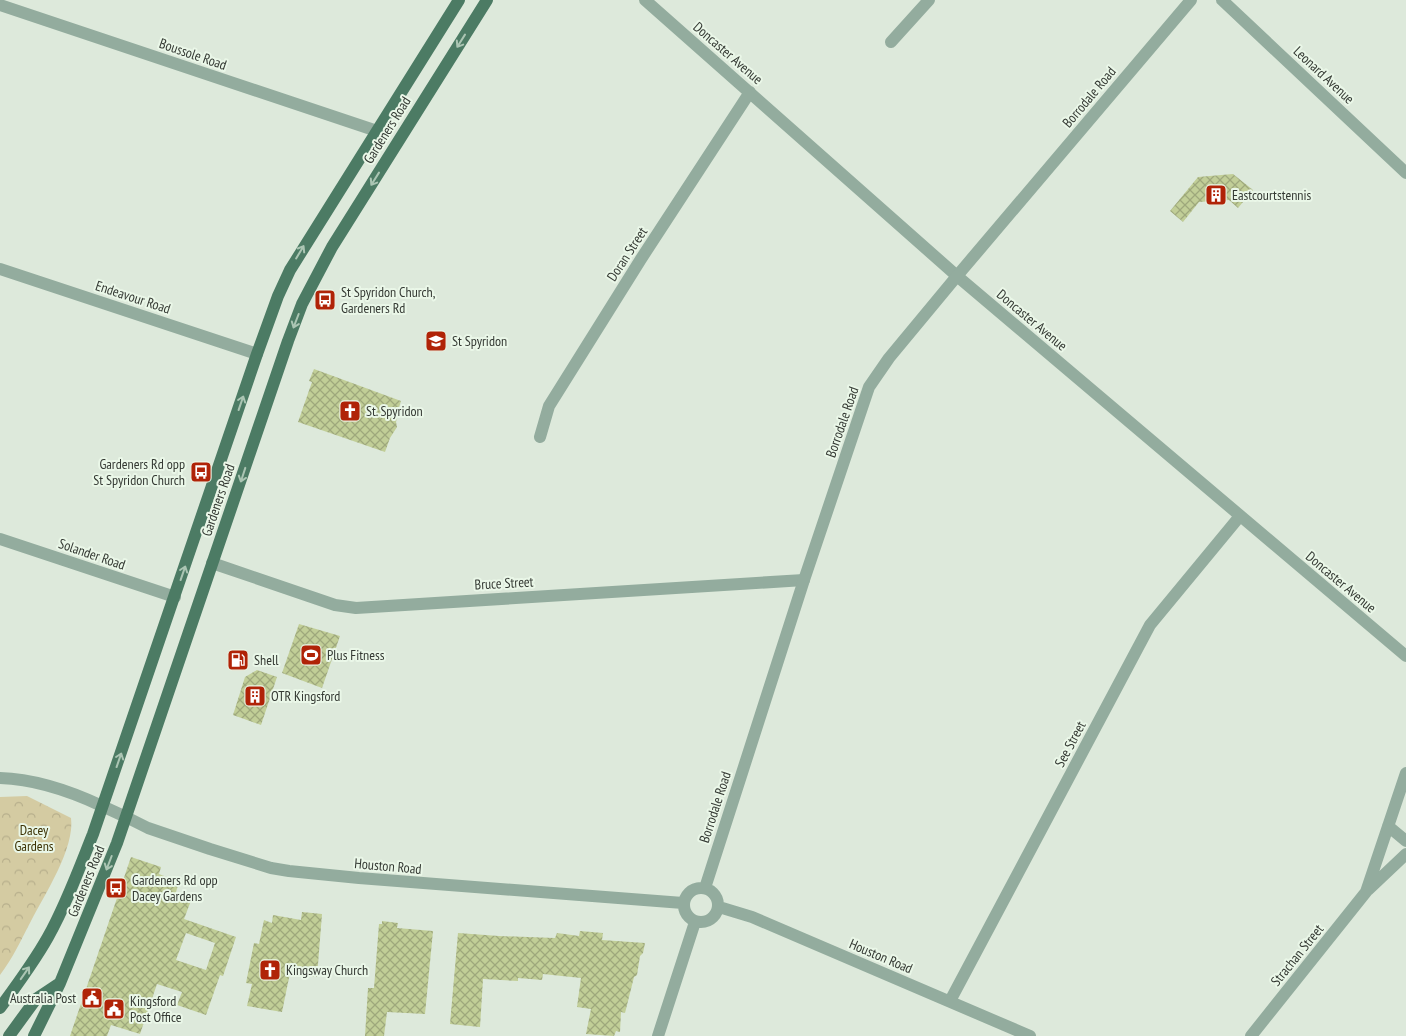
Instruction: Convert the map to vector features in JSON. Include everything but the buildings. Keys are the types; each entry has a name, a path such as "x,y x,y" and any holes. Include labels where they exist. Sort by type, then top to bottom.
{"main road":[{"name":"Gardeners Road","path":"0,1008 48,936 93,834 278,296 290,270 459,0"},
{"name":"Gardeners Road","path":"34,1036 60,983 126,817 302,304 332,247 486,0"},
{"path":"9,1036 36,999 60,983"}],"street":[{"name":"Doncaster Avenue","path":"645,0 957,276 1406,656"},
{"path":"891,42 929,0"},
{"name":"Borrodale Road","path":"705,888 804,580 869,387 889,358 957,276 1191,0"},
{"name":"Leonard Avenue","path":"1222,0 1406,173"},
{"name":"Boussole Road","path":"0,5 376,131"},
{"name":"Doran Street","path":"540,437 549,406 641,259 750,92"},
{"name":"Endeavour Road","path":"0,269 257,354"},
{"name":"See Street","path":"950,1001 1150,625 1240,516"},
{"name":"Solander Road","path":"0,539 175,597"},
{"name":"Bruce Street","path":"212,563 335,605 356,608 804,580"},
{"name":"Strachan Street","path":"1366,892 1406,773"},
{"name":"Houston Road","path":"0,778 47,785 65,790 148,828 210,849 289,872 683,903"},
{"path":"1388,826 1406,841"},
{"name":"Strachan Street","path":"1251,1036 1366,892 1406,854"},
{"path":"705,888 713,893 719,907 708,921 695,922 686,914 683,903 685,897 692,890 705,888"},
{"name":"Houston Road","path":"719,907 752,918 1030,1036"},
{"path":"658,1036 695,922"}],"green space":[{"name":"Dacey Gardens","path":"27,796 71,818 71,830 58,871 17,949 0,975 0,797"}],"place":[{"name":"Eastcourtstennis","path":"1216,195"},
{"name":"St Spyridon Church, Gardeners Rd","path":"325,300"},
{"name":"St Spyridon","path":"436,341"},
{"name":"St. Spyridon","path":"350,411"},
{"name":"Gardeners Rd opp St Spyridon Church","path":"201,472"},
{"name":"Plus Fitness","path":"311,655"},
{"name":"Shell","path":"238,660"},
{"name":"OTR Kingsford","path":"255,696"},
{"name":"Gardeners Rd opp Dacey Gardens","path":"116,888"},
{"name":"Kingsway Church","path":"270,970"},
{"name":"Australia Post","path":"92,998"},
{"name":"Kingsford Post Office","path":"114,1009"}]}
